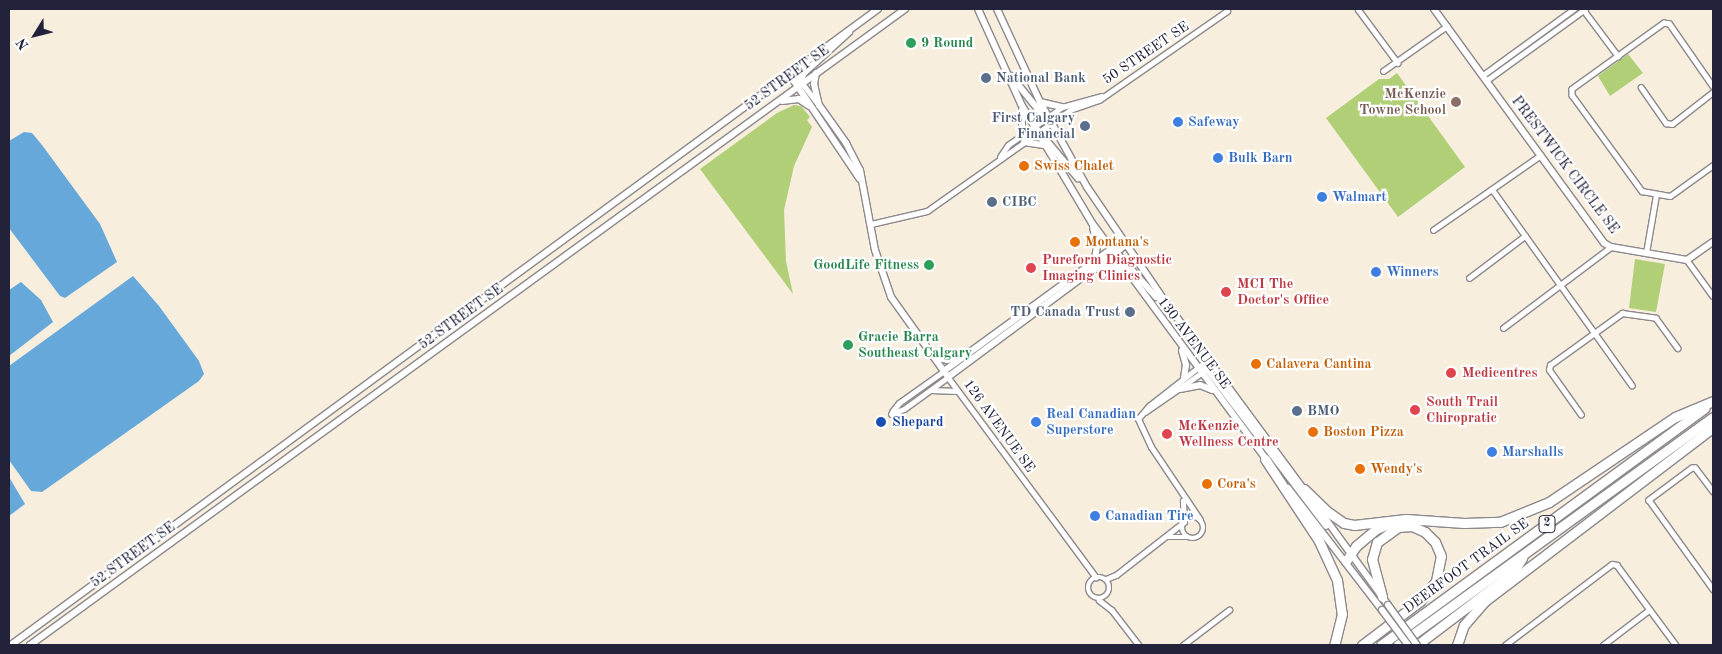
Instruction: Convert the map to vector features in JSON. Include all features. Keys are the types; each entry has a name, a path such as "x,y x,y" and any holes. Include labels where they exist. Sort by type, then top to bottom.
{"highway":[{"path":"1304,489 1344,523 1362,524 1406,519 1480,523 1521,515 1549,502 1675,417 1713,402"},
{"name":"DEERFOOT TRAIL SE","path":"1381,645 1713,402"},
{"name":"DEERFOOT TRAIL SE","path":"1398,645 1713,417"},
{"path":"1457,645 1464,625 1485,601 1713,428"},
{"path":"1266,459 1319,541 1338,580 1342,614 1334,645"},
{"path":"1348,556 1384,525 1406,519"},
{"path":"1362,645 1420,601 1436,581 1441,556 1435,542 1419,529 1398,527 1377,542 1372,558 1382,597"},
{"path":"1417,645 1513,572 1525,554"}],"main road":[{"name":"52 STREET SE","path":"11,645 792,74 878,9"},
{"name":"52 STREET SE","path":"30,645 774,104 800,83 905,9"},
{"name":"130 AVENUE SE","path":"978,9 1021,104 1092,223 1124,270 1182,347 1206,367 1216,393 1266,459 1382,597 1417,645"},
{"path":"997,9 1046,119"},
{"name":"PRESTWICK CIRCLE SE","path":"1434,9 1591,226 1611,247 1687,260"},
{"path":"800,83 845,39 851,29"},
{"path":"1006,70 1052,124"},
{"path":"816,73 814,84 816,107"},
{"name":"126 AVENUE SE","path":"792,74 855,158 862,182 881,273 891,297 948,377"},
{"path":"774,104 799,99 816,107"},
{"path":"1040,102 1062,107"},
{"path":"1021,104 1023,138 1044,145"},
{"name":"130 AVENUE SE","path":"1052,124 1087,187 1164,300 1206,367 1304,489 1338,537 1382,610 1408,645"},
{"path":"1037,130 1087,187"},
{"path":"1092,223 1098,246 1095,258"},
{"path":"1687,260 1713,242"},
{"path":"948,377 1092,270 1124,243"},
{"path":"944,371 1095,258 1113,252"},
{"path":"1113,252 1156,297 1164,300"},
{"path":"1092,270 1113,267 1124,270"},
{"path":"1182,347 1186,365 1184,378"},
{"path":"933,357 947,360 967,355"},
{"path":"1206,367 1297,491 1338,537"},
{"path":"1180,389 1200,385 1216,393"}],"street":[{"path":"1358,9 1398,63"},
{"path":"1485,78 1574,9"},
{"path":"1485,78 1584,9 1618,56"},
{"name":"50 STREET SE","path":"871,224 922,214 1000,157 1001,152 1037,130 1052,124 1070,110 1091,104 1227,11"},
{"path":"1713,87 1669,24 1664,23 1572,89 1572,95 1642,191 1670,196 1713,165"},
{"path":"1383,71 1398,63 1447,26"},
{"path":"1641,87 1666,123 1672,124 1713,92"},
{"name":"50 STREET SE","path":"1037,130 1046,119 1062,107 1102,96"},
{"path":"1433,230 1541,156"},
{"path":"1492,189 1632,385"},
{"path":"1646,253 1656,194"},
{"path":"1469,278 1525,236"},
{"path":"1503,328 1611,247"},
{"path":"1687,260 1713,296"},
{"path":"1581,415 1549,370 1550,365 1622,313 1628,312 1656,318 1678,348"},
{"path":"1162,540 1172,535 1197,538 1202,534 1200,520 1182,497 1147,440 1138,419 1184,378 1206,367"},
{"path":"1144,412 1180,389 1206,367"},
{"path":"944,371 899,403 891,414 948,377"},
{"name":"126 AVENUE SE","path":"948,377 1095,578"},
{"path":"930,390 957,391"},
{"path":"1713,492 1695,468 1649,500 1713,589"},
{"path":"1182,497 1184,522 1182,530 1187,538"},
{"path":"1139,645 1112,610 1088,590 1095,578 1106,579 1116,575 1184,522 1193,518 1200,520"},
{"path":"1505,645 1612,564 1617,565 1676,645"},
{"path":"1112,610 1107,596 1116,575"},
{"path":"1106,579 1111,587"},
{"path":"1098,599 1107,596"},
{"path":"1603,645 1650,610"},
{"path":"1183,645 1230,611"}],"green space":[{"path":"1628,54 1643,73 1610,96 1598,76"},
{"path":"1397,73 1465,167 1398,217 1326,118 1379,79 1389,79"},
{"path":"794,105 801,106 810,117 807,120 812,127 794,166 784,210 786,261 793,294 700,169 777,113"},
{"path":"1635,259 1665,264 1656,312 1629,308"}],"water":[{"path":"24,132 32,133 42,145 100,224 117,262 65,298 60,296 9,228 9,141"},
{"path":"133,276 159,306 199,361 204,374 199,381 42,492 31,491 9,460 9,366"},
{"path":"21,282 41,300 53,322 9,356 9,290"},
{"path":"9,477 25,504 9,516"}],"place":[{"name":"9 Round","path":"911,43"},
{"name":"National Bank","path":"986,78"},
{"name":"McKenzie Towne School","path":"1456,102"},
{"name":"Safeway","path":"1178,122"},
{"name":"First Calgary Financial","path":"1085,126"},
{"name":"Bulk Barn","path":"1218,158"},
{"name":"Swiss Chalet","path":"1024,166"},
{"name":"Walmart","path":"1322,197"},
{"name":"CIBC","path":"992,202"},
{"name":"Montana's","path":"1075,242"},
{"name":"GoodLife Fitness","path":"929,265"},
{"name":"Pureform Diagnostic Imaging Clinics","path":"1031,268"},
{"name":"Winners","path":"1376,272"},
{"name":"MCI The Doctor's Office","path":"1226,292"},
{"name":"TD Canada Trust","path":"1130,312"},
{"name":"Gracie Barra Southeast Calgary","path":"848,345"},
{"name":"Calavera Cantina","path":"1256,364"},
{"name":"Medicentres","path":"1451,373"},
{"name":"South Trail Chiropratic","path":"1415,410"},
{"name":"BMO","path":"1297,411"},
{"name":"Shepard","path":"881,422"},
{"name":"Real Canadian Superstore","path":"1036,422"},
{"name":"Boston Pizza","path":"1313,432"},
{"name":"McKenzie Wellness Centre","path":"1167,434"},
{"name":"Marshalls","path":"1492,452"},
{"name":"Wendy's","path":"1360,469"},
{"name":"Cora's","path":"1207,484"},
{"name":"Canadian Tire","path":"1095,516"}]}
